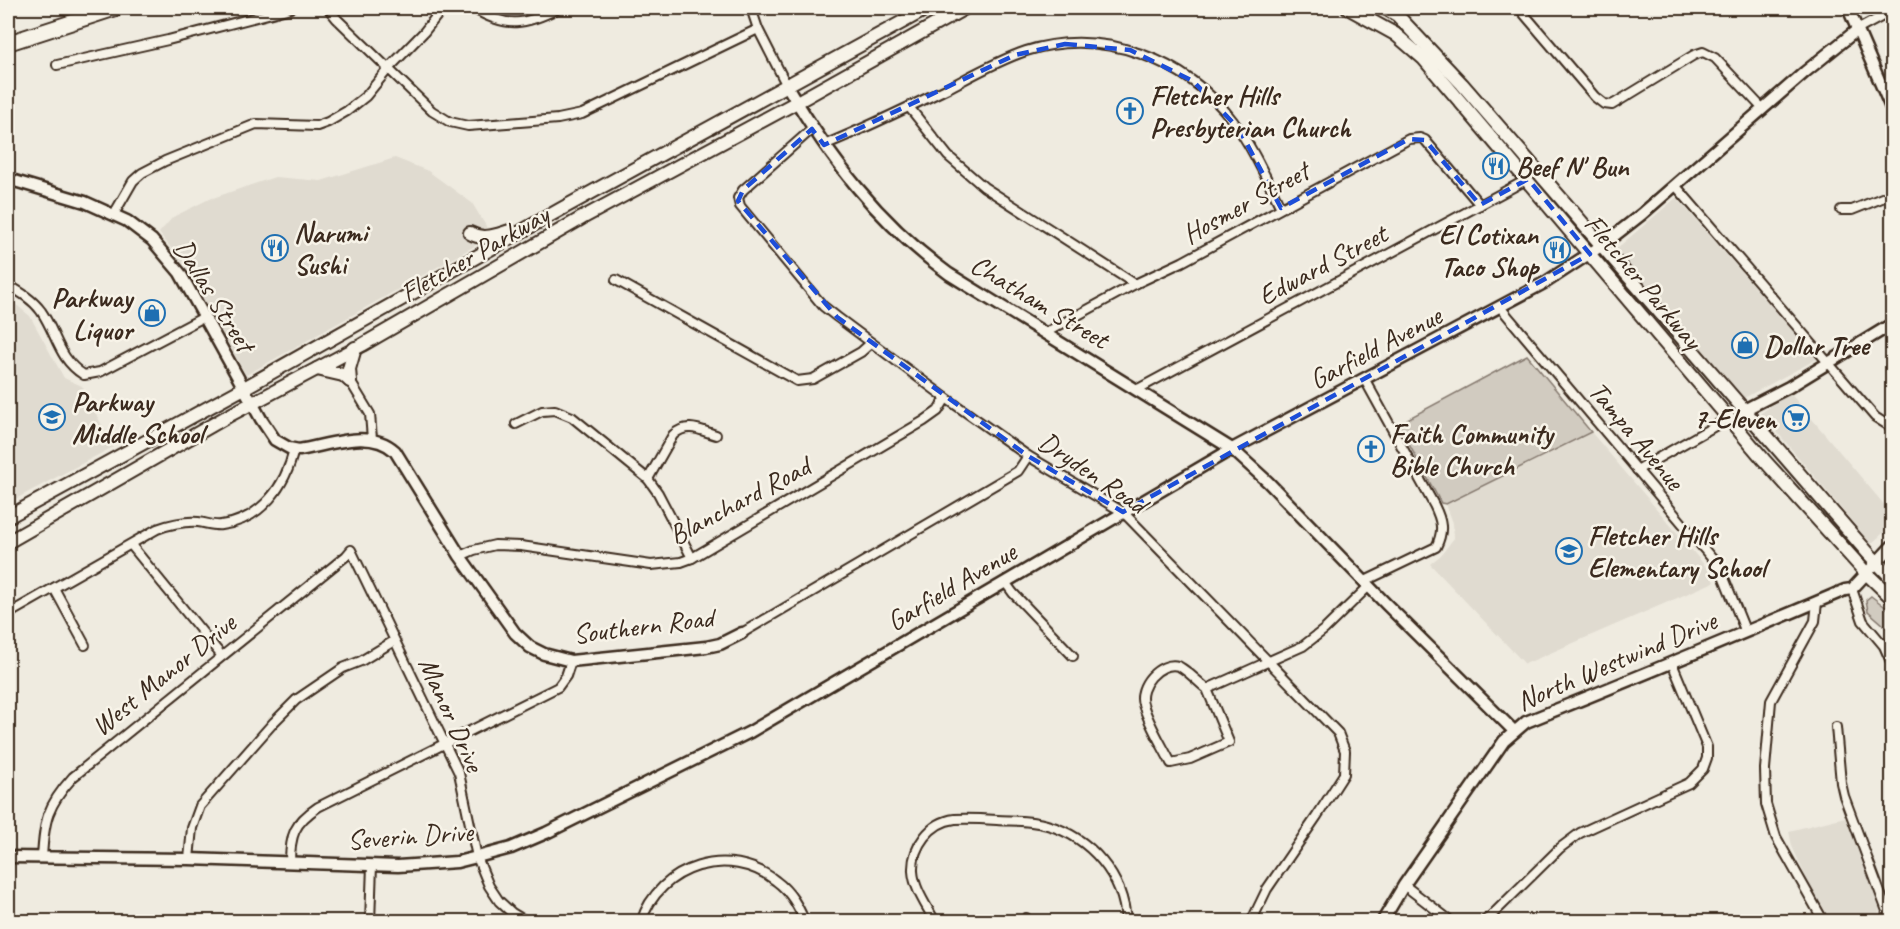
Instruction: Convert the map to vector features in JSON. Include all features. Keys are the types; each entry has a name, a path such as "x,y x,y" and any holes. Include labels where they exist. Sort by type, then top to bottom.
{"highway":[{"path":"8,43 116,8"}],"main road":[{"name":"Fletcher Parkway","path":"8,517 244,388 786,84 928,8"},
{"name":"Fletcher Parkway","path":"8,542 582,218 965,8"},
{"name":"Fletcher Parkway","path":"1348,8 1395,34 1424,58 1714,401 1866,573 1893,598"},
{"name":"Fletcher Parkway","path":"1385,8 1398,15 1432,50 1876,562 1893,578"},
{"path":"1401,8 1432,50"},
{"path":"1528,179 1539,178 1554,195 1558,194"},
{"path":"470,233 477,237 491,238 532,225"},
{"path":"350,381 349,369 355,348"},
{"path":"316,369 343,375 350,381"},
{"path":"1714,401 1730,410 1744,410"},
{"path":"1729,418 1736,416 1762,430"}],"street":[{"path":"57,65 168,40 291,8"},
{"path":"328,8 432,111 443,119 468,126 558,119 597,108 758,29"},
{"path":"114,214 133,181 148,169 190,150 256,124 307,127 323,125 347,111 366,96 443,8"},
{"path":"473,8 496,20 523,22 538,19 559,8"},
{"name":"Chatham Street","path":"750,8 786,84 824,145 882,216 920,253 949,274 1232,449 1268,482 1514,731"},
{"path":"1519,8 1595,97 1604,104 1612,105 1703,52 1714,58 1763,109"},
{"path":"1848,8 1890,97 1893,110"},
{"name":"Garfield Avenue","path":"846,677 1232,449 1546,282 1601,246 1857,30 1893,11"},
{"path":"824,145 909,107 1004,60 1039,48 1065,44 1091,44 1130,50 1157,60 1193,81 1214,99 1246,140 1281,208"},
{"path":"909,107 948,156 984,187 1135,284"},
{"name":"Dryden Road","path":"813,129 743,190 738,198 740,206 824,306 871,343 1028,456 1123,512 1335,728 1343,744 1346,763 1344,774 1267,889 1251,921"},
{"name":"Hosmer Street","path":"1045,333 1135,284 1182,262 1409,138 1425,140 1480,205"},
{"name":"Dallas Street","path":"8,179 85,201 128,221 152,240 180,273 244,388"},
{"name":"Edward Street","path":"1138,389 1528,179"},
{"path":"1675,185 1875,417 1886,424 1893,425"},
{"path":"1840,210 1852,210 1893,194"},
{"path":"616,280 798,381 813,379 861,352 871,343"},
{"path":"8,285 25,295 40,310 67,363 84,375 100,372 204,317"},
{"name":"Tampa Avenue","path":"1500,307 1720,568 1745,630"},
{"path":"1744,410 1790,387 1893,324"},
{"path":"1207,689 1311,641 1367,584 1436,547 1441,537 1441,519 1365,380"},
{"path":"244,388 275,440 294,449 372,439 370,414 350,381"},
{"name":"Blanchard Road","path":"460,556 495,545 521,546 651,565 681,562 692,558 924,421 938,411 946,398"},
{"path":"516,424 542,411 555,410 566,414 648,479 658,493 692,558"},
{"path":"1637,470 1729,418"},
{"path":"648,479 673,435 679,430 693,428 716,435"},
{"name":"Southern Road","path":"372,439 390,446 399,456 460,556 519,638 537,651 571,661 720,644 1018,471 1028,456"},
{"path":"8,614 158,529 192,522 219,525 253,512 268,501 280,487 289,470 294,449"},
{"path":"131,545 221,655"},
{"name":"North Westwind Drive","path":"1382,921 1404,885 1504,741 1526,722 1672,663 1745,630 1852,589 1893,546"},
{"name":"West Manor Drive","path":"42,858 44,832 50,806 73,777 351,550"},
{"name":"Manor Drive","path":"351,550 459,773 477,857 489,886 499,901 517,917 527,921"},
{"path":"1005,582 1012,593 1073,656"},
{"path":"54,588 85,645"},
{"path":"1852,589 1863,621 1884,646 1893,664"},
{"path":"1817,602 1815,621 1771,701 1765,769 1766,804 1776,837 1824,921"},
{"path":"189,859 192,828 200,807 274,722 296,700 343,668 361,661 394,641"},
{"path":"290,863 290,845 296,827 305,816 318,807 558,687 566,676 571,661"},
{"path":"1482,921 1490,917 1560,848 1580,833 1689,783 1701,773 1707,758 1706,741 1672,663"},
{"path":"1164,666 1179,666 1207,689 1229,742 1190,759 1171,763 1142,703 1142,688 1164,666"},
{"name":"Severin Drive","path":"8,857 189,859 398,866 457,862 511,848 549,832 750,732 846,677"},
{"path":"1836,727 1841,783 1887,911 1885,921"},
{"path":"934,921 915,883 913,870 915,855 921,841 931,830 955,819 1029,821 1049,825 1071,835 1093,851 1109,871 1121,894 1126,921"},
{"path":"641,921 652,900 671,879 697,866 725,862 753,867 778,882 792,896 805,921"},
{"path":"370,921 372,865"},
{"path":"1404,885 1452,921"}],"highlighted area":[{"path":"1065,44 1130,50 1193,81 1239,129 1281,208 1409,139 1425,140 1480,205 1528,179 1590,254 1123,512 1028,456 837,317 738,201 743,190 812,129 824,145 1015,55"}],"shaded area":[{"path":"395,158 428,171 472,203 489,231 480,243 246,375 185,266 159,233 173,217 207,200 275,177 321,181"},
{"path":"1676,198 1817,359 1744,398 1616,249"},
{"name":"Parkway Middle School","path":"8,298 30,316 64,378 82,386 113,447 8,503"},
{"path":"1527,355 1591,432 1446,504 1441,503 1398,424"},
{"path":"1790,393 1892,514 1892,525 1871,544 1761,413"},
{"name":"Fletcher Hills Elementary School","path":"1591,432 1707,568 1714,582 1525,664 1430,564 1441,555 1454,538 1453,523 1446,504"},
{"path":"1871,596 1892,612 1892,632 1868,611 1866,600"},
{"path":"1845,817 1880,909 1875,921 1831,921 1809,884 1792,846 1789,831"}],"place":[{"name":"Fletcher Hills Presbyterian Church","path":"1130,111"},
{"name":"Beef N' Bun","path":"1496,166"},
{"name":"Narumi Sushi","path":"275,248"},
{"name":"El Cotixan Taco Shop","path":"1557,250"},
{"name":"Parkway Liquor","path":"152,313"},
{"name":"Dollar Tree","path":"1745,345"},
{"name":"Parkway Middle School","path":"52,417"},
{"name":"7-Eleven","path":"1796,418"},
{"name":"Faith Community Bible Church","path":"1371,449"},
{"name":"Fletcher Hills Elementary School","path":"1569,551"}]}
